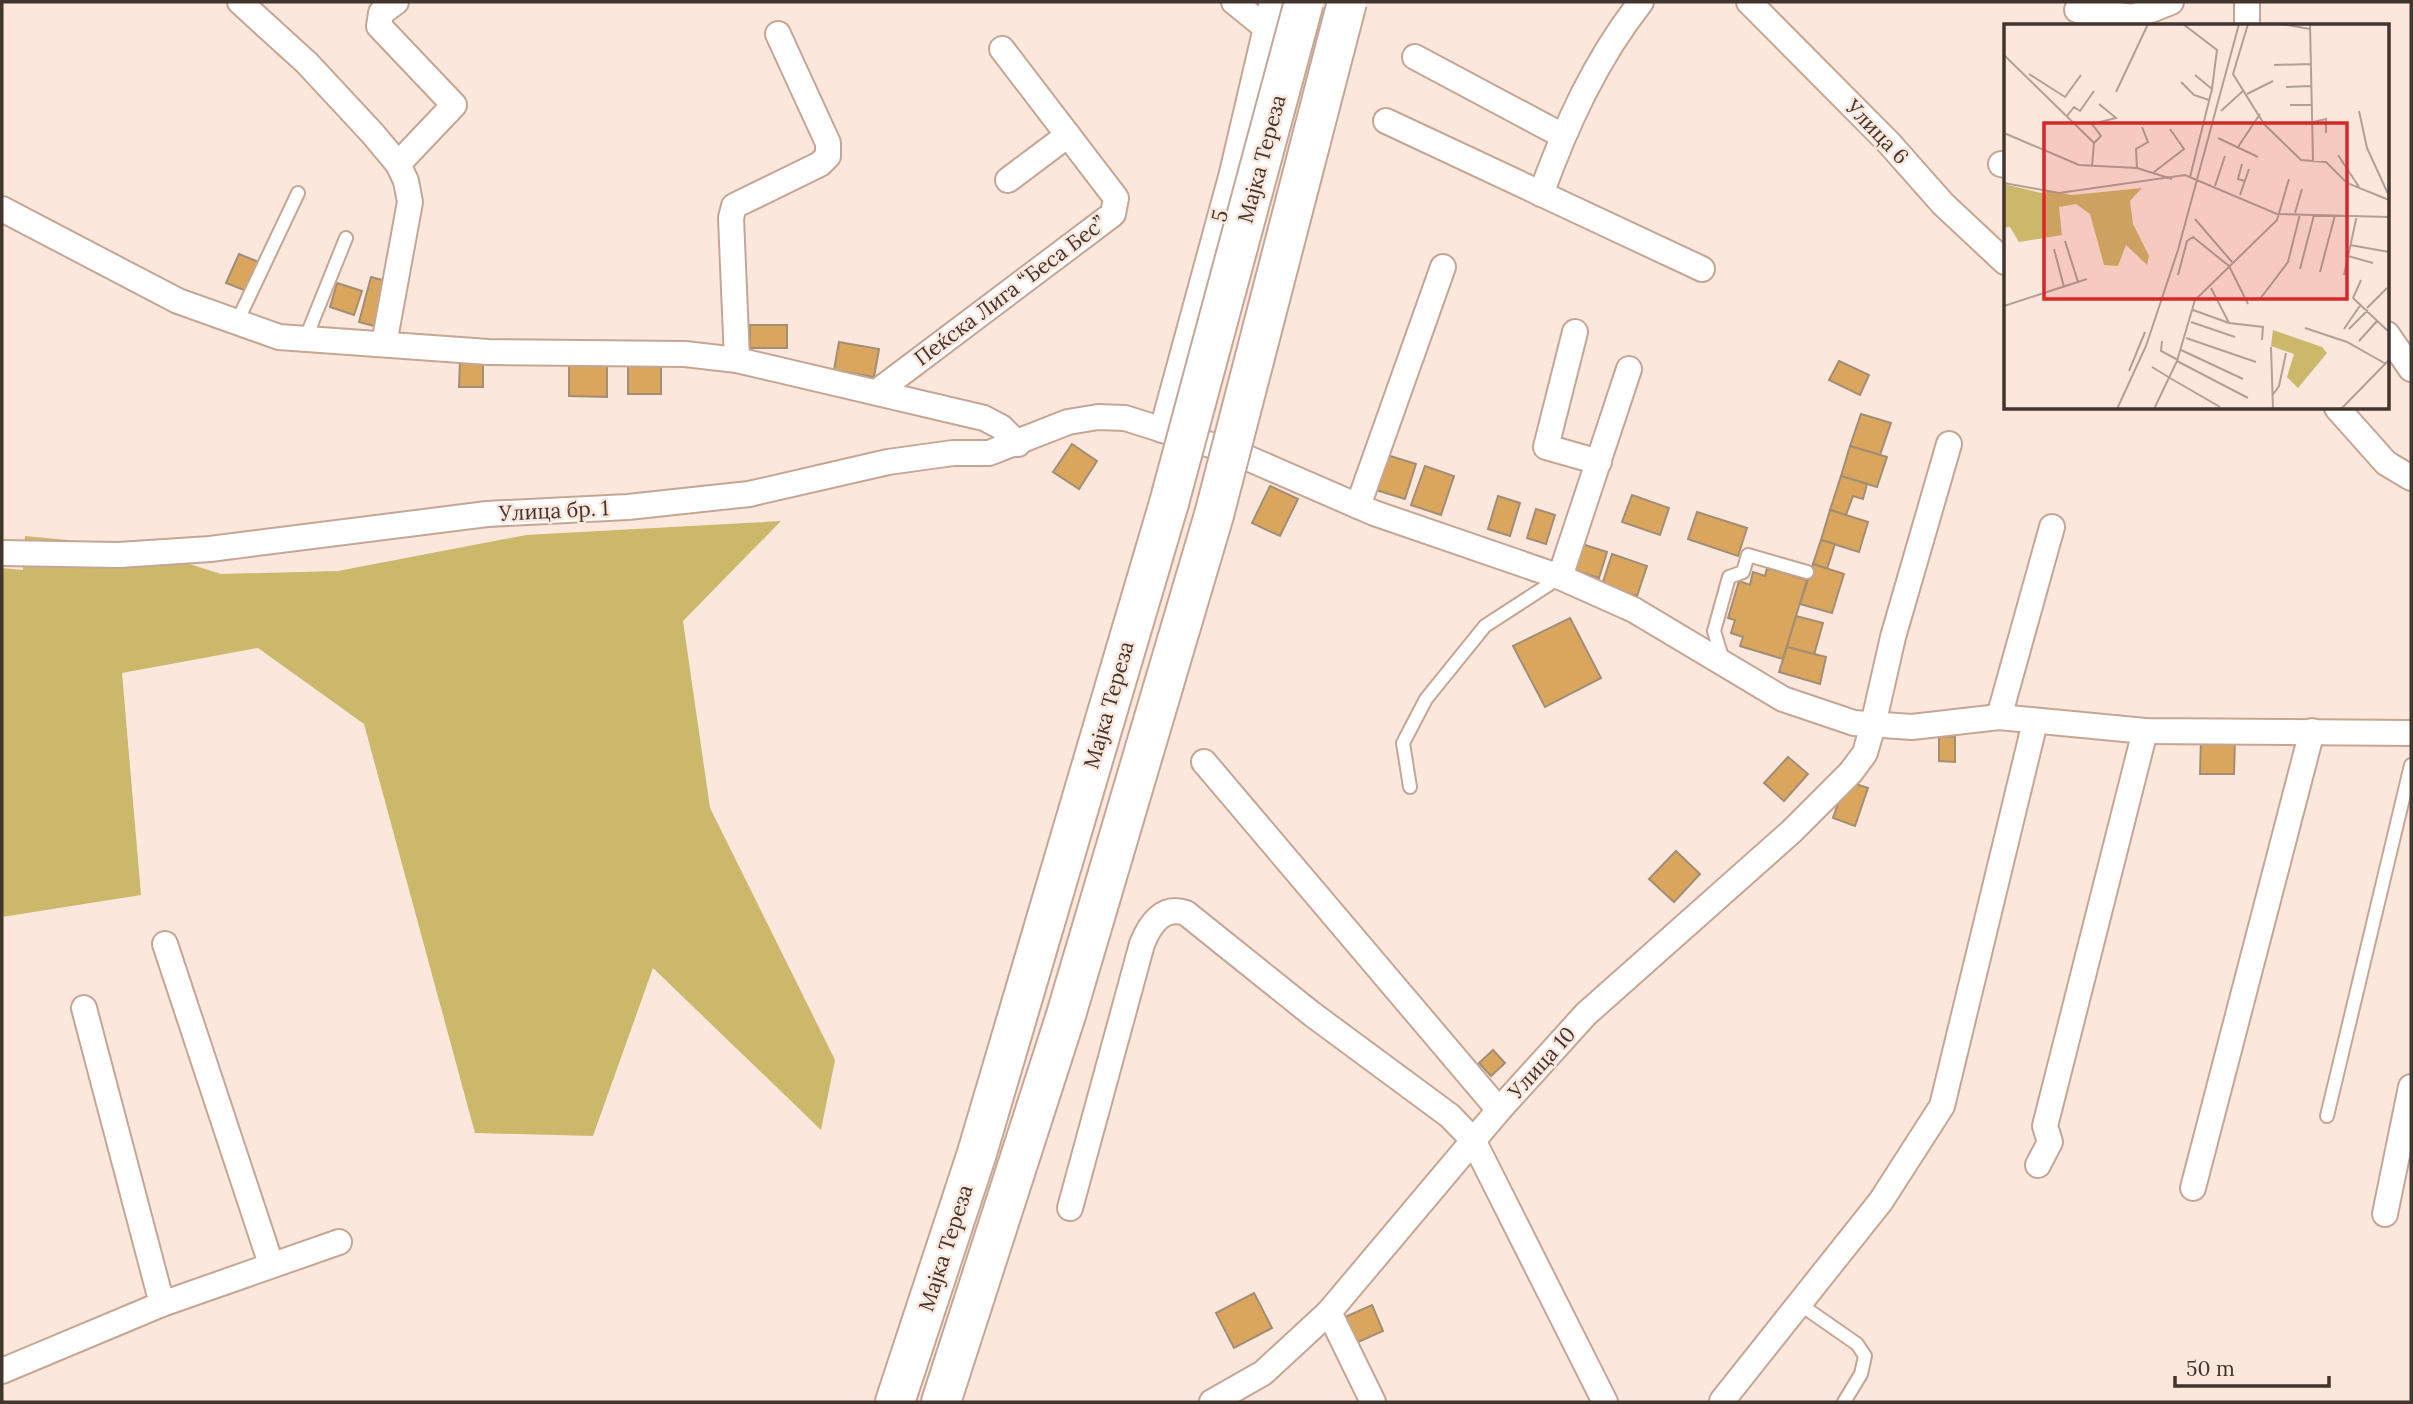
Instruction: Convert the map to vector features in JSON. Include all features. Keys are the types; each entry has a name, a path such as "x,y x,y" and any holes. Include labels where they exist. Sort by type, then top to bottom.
{"highway":[{"name":"Мајка Тереза","path":"895,1402 981,1140 1169,503 1304,2"},
{"name":"Мајка Тереза","path":"941,1402 1066,1015 1214,515 1347,2"}],"street":[{"path":"240,2 307,63 398,164 407,181 410,202 384,344"},
{"path":"396,2 381,13 379,26 454,105 398,164"},
{"path":"1234,2 1266,28"},
{"name":"5","path":"1162,430 1232,173 1272,2"},
{"path":"1541,194 1563,136 1614,37 1642,2"},
{"name":"Улица 6","path":"1749,2 1889,143 1943,204 2004,261"},
{"path":"2077,10 2133,15 2171,2"},
{"path":"2247,2 2247,24"},
{"path":"737,360 731,218 734,206 820,164 828,156 828,143 778,34"},
{"name":"Пеќска Лига “Беса Бес”","path":"878,391 1113,214 1116,198 1002,49"},
{"path":"1415,57 1563,136"},
{"path":"1386,121 1702,269"},
{"path":"1008,180 1068,135"},
{"name":"Пеќска Лига “Беса Бес”","path":"2,209 178,301 236,324 279,337 305,341 488,352 685,354 737,360 984,418 1001,427 1018,444"},
{"path":"1358,506 1443,267"},
{"path":"1575,332 1546,447 1599,462"},
{"path":"2388,335 2411,369"},
{"path":"1560,577 1629,369"},
{"path":"2339,410 2386,463 2411,478"},
{"name":"Улица бр. 1","path":"2,552 119,555 211,549 487,514 628,507 749,494 888,462 953,453 989,453 1018,444 1068,422 1098,417 1125,418 1236,453 1358,506 1560,577 1634,610 1725,667 1783,699 1820,714 1873,725 1912,727 1999,717 2146,731 2411,733"},
{"name":"Улица 10","path":"1212,1402 1263,1373 1329,1312 1473,1140 1586,1014 1792,831 1852,772 1865,753 1893,637 1949,444"},
{"path":"1999,717 2052,527"},
{"path":"1722,1401 1881,1201 1942,1106 2035,722"},
{"path":"2038,1165 2050,1142 2045,1126 2146,731"},
{"path":"2193,1188 2312,731"},
{"path":"1204,762 1499,1110"},
{"path":"1070,1208 1142,944 1156,919 1170,911 1178,910 1196,919 1312,1014 1450,1116 1473,1140 1605,1402"},
{"path":"165,944 271,1264"},
{"path":"84,1007 162,1304"},
{"path":"2385,1214 2411,1087"},
{"path":"2,1371 162,1304 339,1242"},
{"path":"1329,1312 1373,1402"}],"lane":[{"path":"236,324 298,193"},
{"path":"305,341 346,238"},
{"path":"1725,667 1714,631 1729,577 1743,572 1748,555 1807,572"},
{"path":"1410,787 1403,743 1426,699 1485,626 1560,577"},
{"path":"2327,1116 2411,765"},
{"path":"1798,1303 1857,1344 1865,1356 1861,1374 1844,1402"}],"shaded area":[{"path":"781,521 683,621 710,808 835,1060 821,1130 653,968 593,1136 475,1133 364,724 258,648 122,673 141,895 2,917 2,568 23,570 25,536 132,546 221,574 338,571 526,535"}],"building":[{"path":"239,254 261,263 249,292 226,283"},
{"path":"371,277 390,282 378,327 359,322"},
{"path":"337,283 362,291 354,315 330,307"},
{"path":"750,325 787,325 787,348 750,348"},
{"path":"839,342 879,349 874,377 834,370"},
{"path":"460,361 483,362 483,387 459,387"},
{"path":"1839,361 1869,375 1860,395 1829,380"},
{"path":"569,365 607,365 607,397 569,396"},
{"path":"628,366 661,366 661,394 628,394"},
{"path":"1861,414 1891,423 1880,455 1850,446"},
{"path":"1072,444 1097,461 1079,489 1053,472"},
{"path":"1850,446 1887,457 1877,487 1841,476"},
{"path":"1387,455 1416,464 1405,499 1376,490"},
{"path":"1425,466 1454,476 1441,515 1411,505"},
{"path":"1841,476 1867,484 1863,499 1853,496 1846,515 1830,510"},
{"path":"1270,486 1298,499 1280,536 1252,523"},
{"path":"1632,495 1669,508 1660,535 1622,522"},
{"path":"1498,496 1520,503 1510,536 1488,529"},
{"path":"1536,509 1555,515 1546,544 1527,538"},
{"path":"1830,510 1868,522 1859,552 1821,540"},
{"path":"1697,512 1747,528 1738,556 1688,539"},
{"path":"1821,540 1835,544 1827,569 1813,564"},
{"path":"1582,544 1607,552 1599,578 1574,570"},
{"path":"1612,554 1647,566 1637,596 1602,585"},
{"path":"1813,564 1844,574 1832,613 1800,604"},
{"path":"1767,568 1807,580 1783,659 1740,646 1743,637 1731,633 1735,620 1728,618 1739,581 1750,585 1753,572 1765,576"},
{"path":"1796,616 1823,623 1814,655 1787,647"},
{"path":"1570,618 1601,678 1545,707 1513,646"},
{"path":"1787,647 1826,657 1820,684 1779,672"},
{"path":"1939,736 1955,737 1955,762 1939,761"},
{"path":"2201,738 2235,739 2234,774 2200,774"},
{"path":"1788,757 1808,774 1784,801 1764,783"},
{"path":"1846,781 1868,788 1855,826 1833,818"},
{"path":"1676,851 1700,874 1674,902 1649,879"},
{"path":"1493,1050 1505,1063 1491,1076 1479,1063"},
{"path":"1254,1293 1272,1328 1234,1348 1216,1313"},
{"path":"1372,1305 1383,1331 1356,1343 1345,1317"}]}
